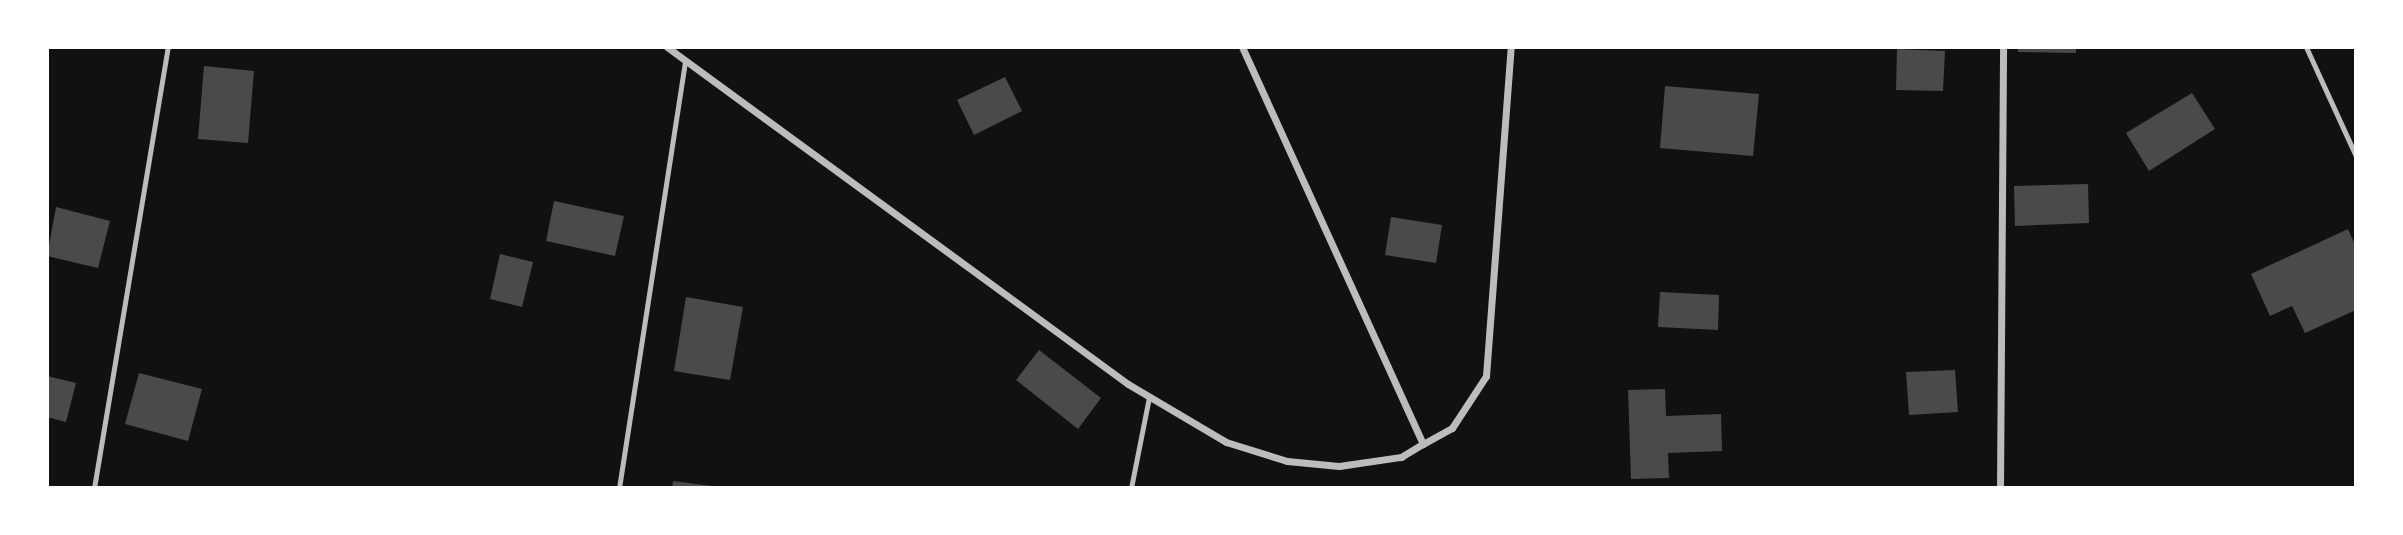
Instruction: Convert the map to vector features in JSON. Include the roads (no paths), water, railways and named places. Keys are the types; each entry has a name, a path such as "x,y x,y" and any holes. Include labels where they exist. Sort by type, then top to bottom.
{"street":[{"path":"667,47 1149,397 1226,442 1287,461 1351,464 1401,457 1452,428 1486,376 1511,47"},
{"path":"1242,47 1423,444"},
{"path":"2000,488 2003,47"}],"lane":[{"path":"93,488 168,47"},
{"path":"2306,47 2356,156"},
{"path":"618,488 685,61"},
{"path":"1132,488 1149,397"}]}
